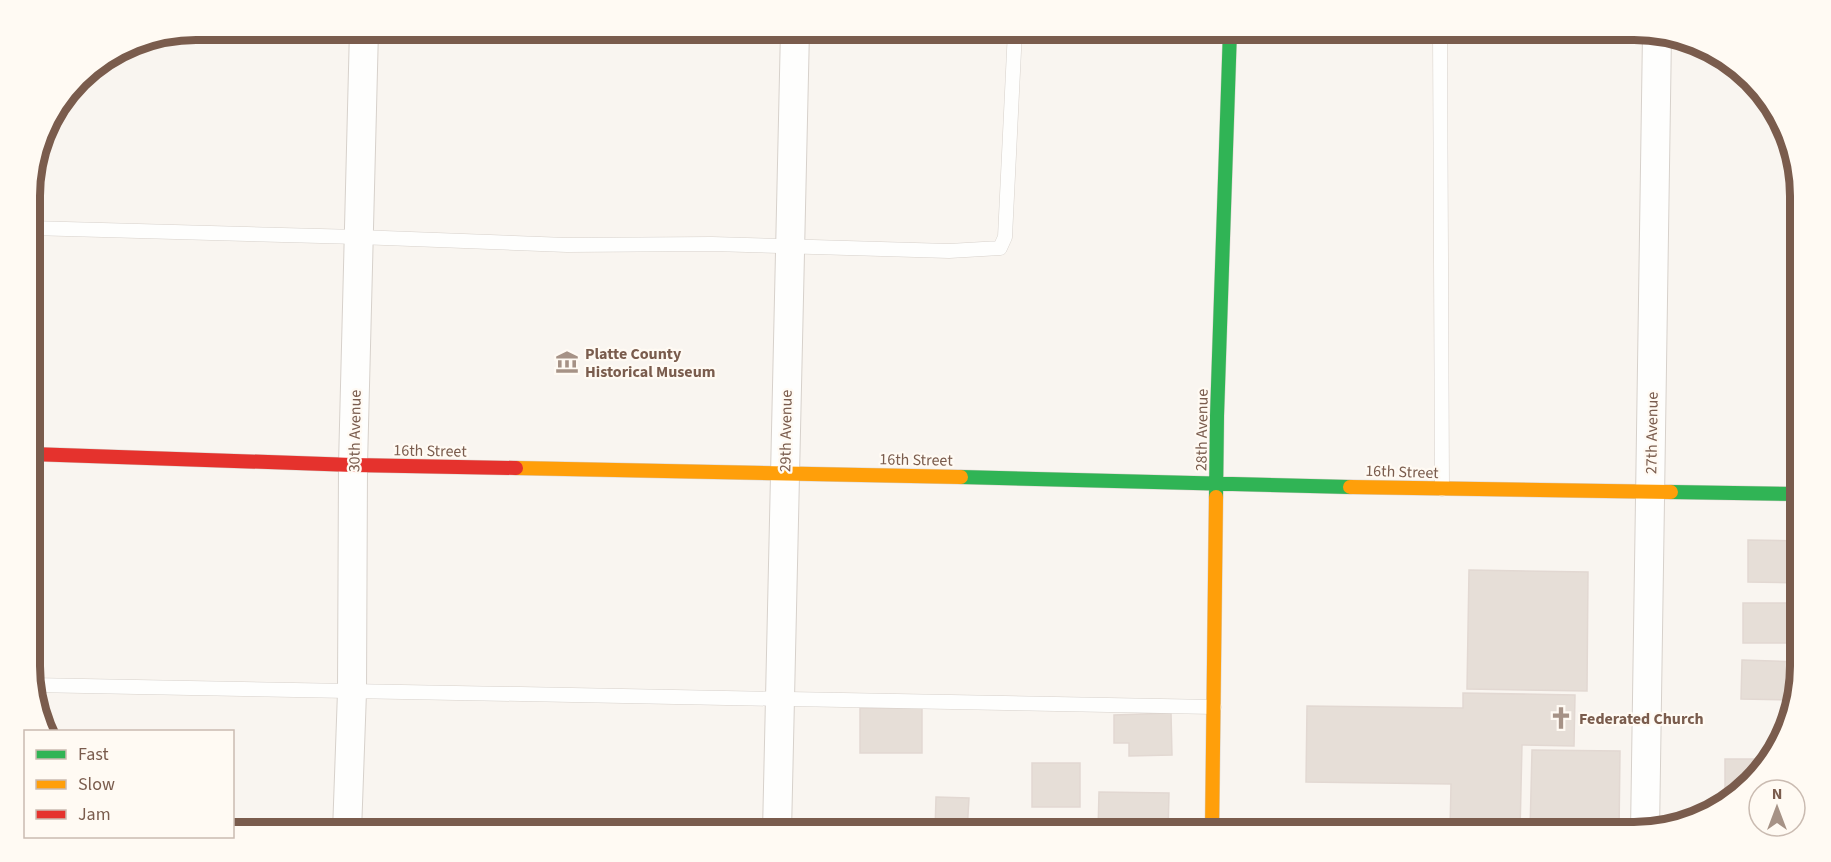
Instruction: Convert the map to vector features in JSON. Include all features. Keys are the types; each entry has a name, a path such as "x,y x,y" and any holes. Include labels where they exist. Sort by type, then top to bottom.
{"street":[{"name":"28th Avenue","path":"1212,821 1217,404 1230,40"},
{"name":"30th Avenue","path":"347,822 352,692 352,465 364,41"},
{"name":"29th Avenue","path":"777,822 795,41"},
{"name":"27th Avenue","path":"1645,821 1657,42"},
{"name":"16th Street","path":"40,454 352,465 784,472 1442,489 1790,494"}],"lane":[{"path":"41,228 567,245 712,244 949,251 1000,248 1005,237 1014,40"},
{"path":"1440,40 1442,489"},
{"path":"42,685 1214,707"}],"building":[{"path":"1748,540 1790,541 1790,583 1748,582"},
{"path":"1469,570 1588,572 1587,691 1467,689"},
{"path":"1743,603 1790,603 1790,643 1743,643"},
{"path":"1742,660 1790,662 1786,700 1741,699"},
{"path":"1463,693 1575,695 1574,746 1522,745 1520,821 1450,821 1451,784 1306,782 1307,706 1463,708"},
{"path":"860,708 922,708 922,753 860,753"},
{"path":"1171,713 1172,755 1129,756 1129,743 1114,743 1114,715"},
{"path":"1532,750 1620,751 1619,821 1530,821"},
{"path":"1725,759 1759,759 1745,776 1725,792"},
{"path":"1032,763 1080,763 1080,807 1032,807"},
{"path":"1099,792 1169,793 1168,821 1098,821"},
{"path":"936,797 969,798 968,821 935,821"}],"traffic: fast":[{"path":"1216,497 1230,40"},
{"path":"961,477 1350,487"},
{"path":"1671,492 1790,494"}],"traffic: slow":[{"path":"516,468 961,477"},
{"path":"1350,487 1671,492"},
{"path":"1212,821 1216,497"}],"traffic: jam":[{"path":"40,454 516,468"}],"place":[{"name":"Platte County Historical Museum","path":"567,362"},
{"name":"Federated Church","path":"1561,718"}]}
